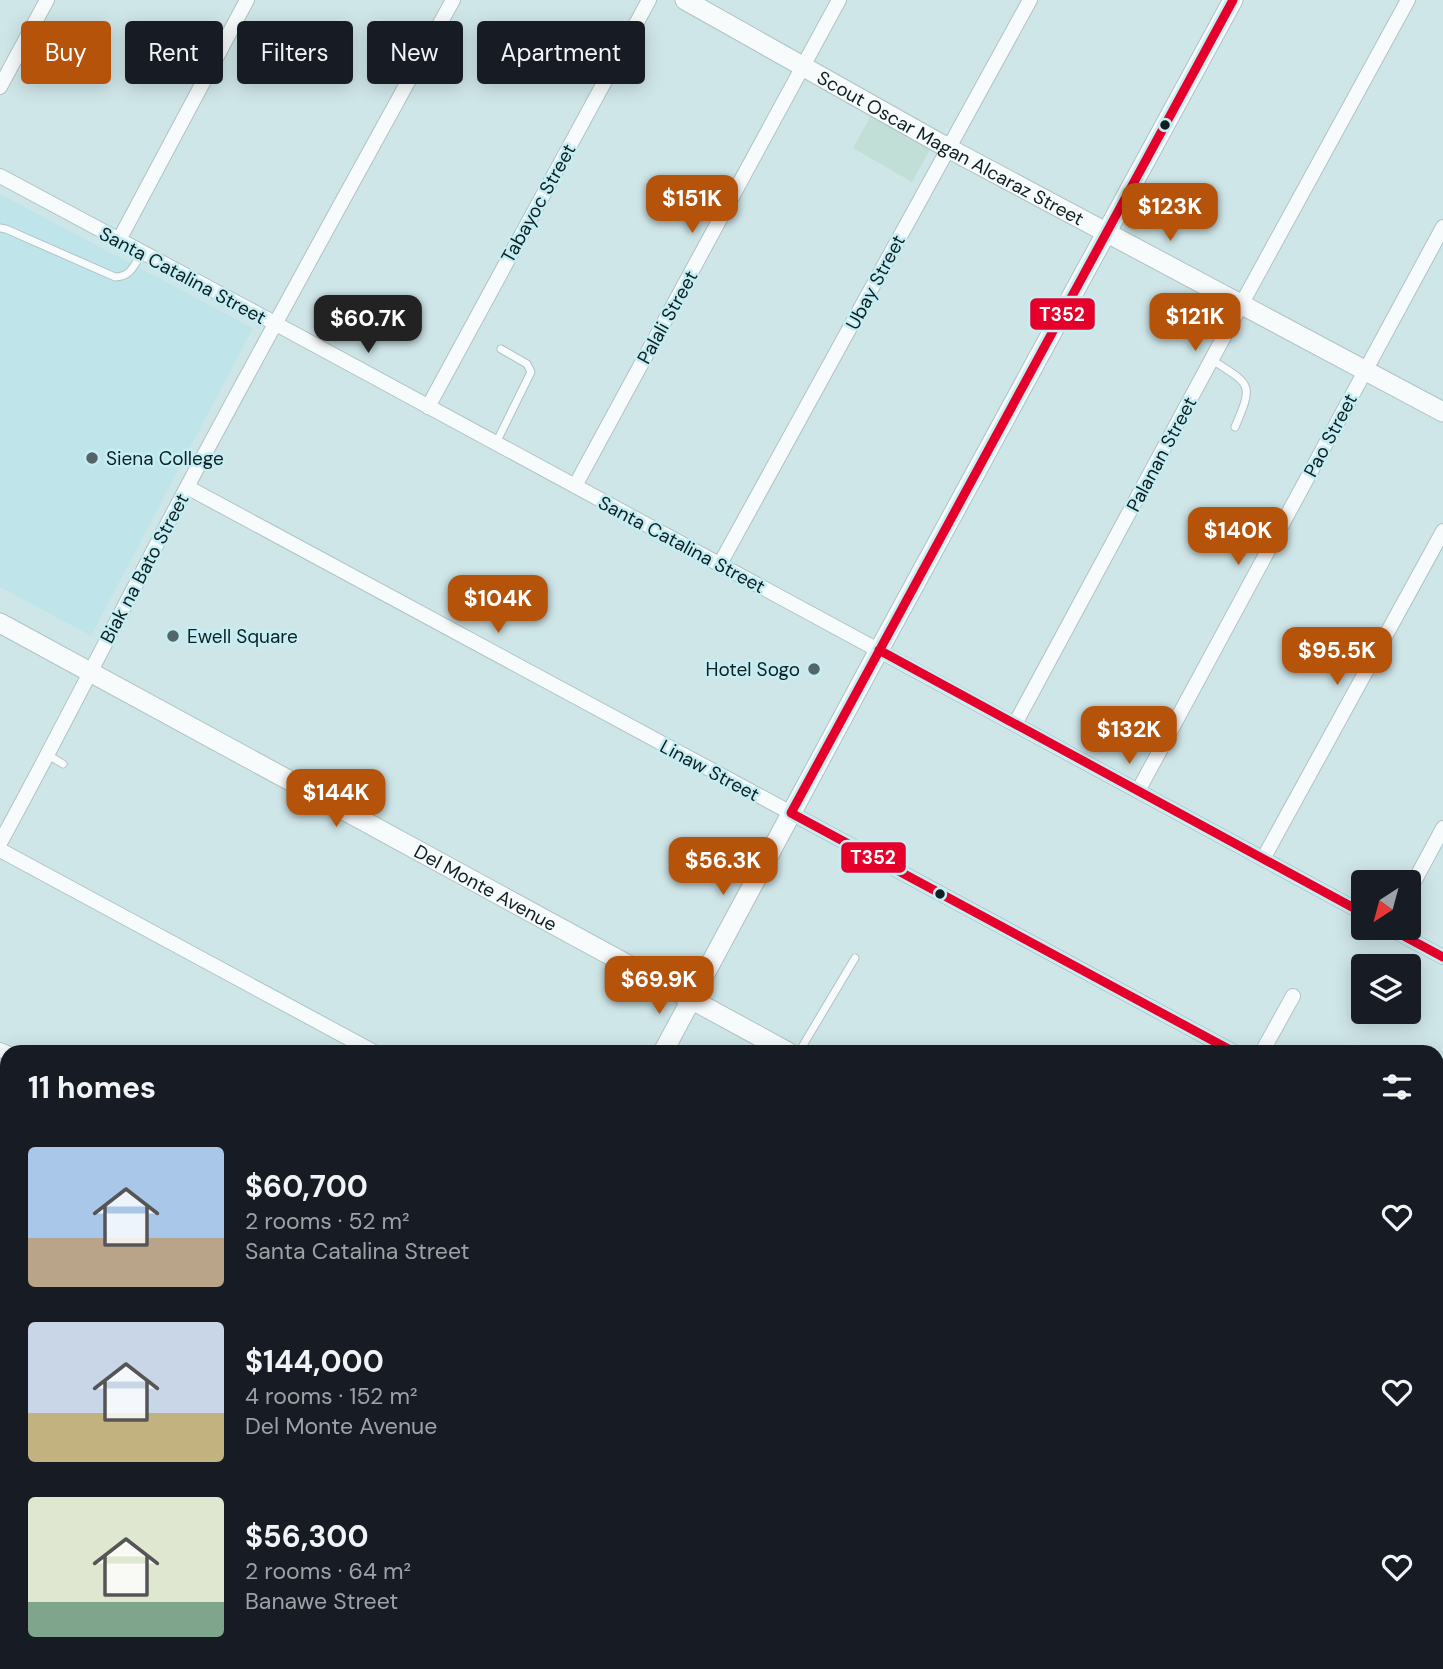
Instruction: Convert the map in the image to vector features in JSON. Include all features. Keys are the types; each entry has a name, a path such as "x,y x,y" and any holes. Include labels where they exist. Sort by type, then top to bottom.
{"main road":[{"name":"Scout Oscar Magan Alcaraz Street","path":"685,0 948,148 1443,412"},
{"path":"667,1045 1233,0"},
{"name":"Del Monte Avenue","path":"0,623 775,1045"}],"street":[{"path":"0,86 47,0"},
{"path":"119,240 247,0"},
{"name":"Biak na Bato Street","path":"0,843 187,486 453,0"},
{"name":"Tabayoc Street","path":"428,407 649,0"},
{"name":"Palali Street","path":"575,486 839,0"},
{"name":"Ubay Street","path":"720,564 1030,0"},
{"name":"Palanan Street","path":"1016,724 1408,0"},
{"name":"Santa Catalina Street","path":"0,176 720,564 845,638 879,650 1351,907"},
{"name":"Pao Street","path":"1138,791 1443,227"},
{"name":"Linaw Street","path":"187,486 1221,1045"},
{"path":"1263,859 1443,531"},
{"path":"1420,870 1443,828"},
{"path":"0,850 361,1045"},
{"path":"1411,940 1443,957"},
{"path":"1266,1045 1293,996"}],"lane":[{"path":"0,228 115,278 130,273 142,253"},
{"path":"496,444 531,372 527,364 501,349"},
{"path":"1211,360 1241,378 1247,388 1246,401 1235,427"},
{"path":"48,755 63,764"},
{"path":"803,1045 855,958"}],"shaded area":[{"name":"Siena College","path":"0,194 253,328 91,636 0,587"}],"green space":[{"path":"872,114 931,148 912,182 853,148"}],"transit line":[{"name":"T352","path":"1221,1045 791,813 1233,0"},
{"name":"T352","path":"879,650 1351,906"},
{"name":"T352","path":"1411,940 1443,957"}],"place":[{"name":"Siena College","path":"92,458"},
{"name":"Ewell Square","path":"173,636"},
{"name":"Hotel Sogo","path":"814,669"}]}
